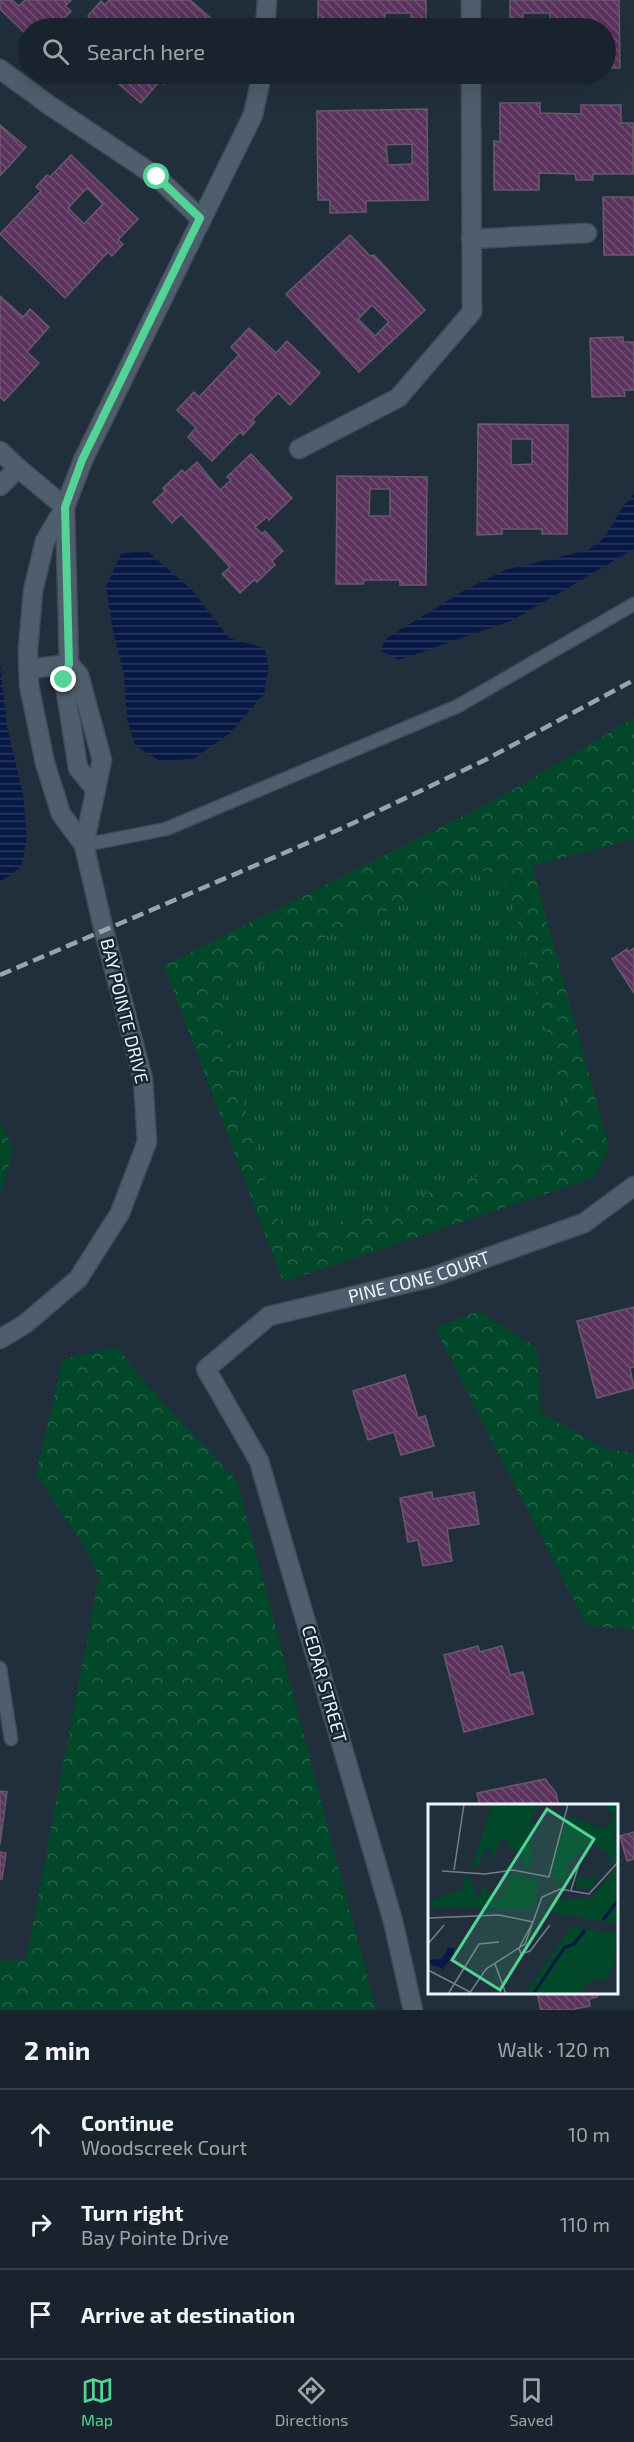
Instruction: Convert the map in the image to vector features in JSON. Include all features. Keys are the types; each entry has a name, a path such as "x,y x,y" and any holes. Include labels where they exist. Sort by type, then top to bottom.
{"street":[{"path":"266,18 267,0"},
{"path":"471,0 471,18"},
{"path":"0,69 18,81"},
{"path":"22,84 157,177 200,218"},
{"name":"BAY POINTE DRIVE","path":"0,1339 26,1324 78,1279 120,1213 147,1142 143,1079 104,932 84,845 62,814 45,764 29,685 28,650 33,591 45,541 65,507 82,460 253,115 260,84"},
{"path":"299,448 398,398 472,312 471,84"},
{"path":"471,239 587,233"},
{"path":"0,451 65,507"},
{"path":"0,486 18,468"},
{"name":"BAY POINTE DRIVE","path":"65,507 69,664 64,680 78,768 96,790"},
{"path":"29,669 69,664"},
{"name":"BAY POINTE DRIVE","path":"69,664 79,675 102,760 84,845"},
{"name":"PINE CONE COURT","path":"206,1369 269,1316 434,1277 584,1223 634,1186"},
{"name":"CEDAR STREET","path":"206,1369 259,1461 393,1921 413,2010"}],"lane":[{"path":"84,845 166,829 458,706 634,604"},
{"path":"0,1668 11,1739"}],"green space":[{"path":"634,718 634,839 532,866 609,1148 593,1178 283,1282 164,966 499,798","holes":["488,869 508,885 571,1125 550,1152 302,1235 275,1218 238,1084 220,981"]},
{"path":"488,869 508,885 571,1125 551,1152 302,1235 275,1218 238,1084 220,981"},
{"path":"0,1121 13,1149 3,1188 0,1190"},
{"path":"479,1311 537,1348 541,1413 606,1449 634,1453 634,1630 586,1625 435,1328"},
{"path":"117,1347 142,1380 237,1481 376,2010 0,2010 0,1961 26,1960 99,1577 85,1548 36,1474 63,1359"}],"water":[{"path":"634,494 634,549 513,620 399,660 380,650 387,638 465,590 505,570 588,550 604,538 622,508"},
{"path":"146,550 192,590 229,638 264,648 269,666 264,694 230,733 193,759 160,761 135,745 127,719 124,674 113,632 106,586 121,554"},
{"path":"0,663 7,727 23,794 27,839 21,867 0,882"}],"building":[{"path":"0,0 12,0 19,6 25,0 71,0 65,6 71,11 65,18 18,18 18,26 0,9"},
{"path":"109,0 190,0 211,18 90,18 88,16 101,1 105,5"},
{"path":"318,0 426,0 426,18 411,18 411,13 385,13 385,18 318,18"},
{"path":"510,0 619,0 620,68 616,68 616,18 550,18 550,13 523,13 523,18 510,18"},
{"path":"119,84 157,84 141,103"},
{"path":"500,103 540,103 540,113 581,114 581,105 621,105 621,123 633,123 633,174 593,174 593,180 576,180 575,174 539,173 539,190 494,190 494,141 500,142"},
{"path":"427,109 428,200 366,201 366,212 330,213 330,200 318,200 317,111","holes":["412,144 412,164 388,165 386,145"]},
{"path":"0,125 26,147 0,176"},
{"path":"71,155 138,219 118,240 123,244 112,256 108,252 65,298 0,234 41,191 36,187 47,175 50,177","holes":["87,188 103,204 84,224 68,208"]},
{"path":"603,197 634,197 634,255 604,255"},
{"path":"350,235 370,256 374,255 425,310 359,372 286,294","holes":["372,305 389,322 375,336 358,319"]},
{"path":"0,296 23,317 30,309 49,327 27,352 39,363 4,401 0,397"},
{"path":"249,328 276,353 287,341 320,373 290,405 278,393 252,420 255,422 243,435 240,432 212,461 188,437 196,428 177,410 194,392 199,397 239,355 231,347"},
{"path":"623,337 623,342 634,342 634,390 624,390 625,396 592,397 590,338"},
{"path":"478,424 568,425 567,534 542,534 542,529 502,529 502,534 477,535","holes":["511,439 532,439 532,464 511,465"]},
{"path":"251,454 292,498 269,520 267,517 255,527 262,534 265,531 283,551 272,561 275,565 257,582 254,580 240,593 222,574 230,567 181,514 172,523 153,502 165,491 163,488 182,470 185,473 197,462 220,490 231,480 227,477"},
{"path":"337,476 427,477 426,585 400,585 400,580 364,580 363,584 336,584","holes":["370,489 390,489 390,516 369,516"]},
{"path":"634,948 634,993 612,959 627,949 628,952"},
{"path":"634,1307 634,1367 630,1368 634,1388 597,1398 577,1321"},
{"path":"405,1375 418,1418 425,1416 434,1446 401,1455 394,1432 368,1440 353,1391"},
{"path":"432,1492 433,1499 474,1492 479,1524 447,1529 452,1561 423,1566 418,1540 408,1542 400,1498"},
{"path":"478,1646 480,1652 502,1646 510,1675 523,1672 533,1714 464,1732 444,1655"},
{"path":"545,1779 556,1793 559,1804 480,1804 477,1793"},
{"path":"0,1791 7,1792 0,1844"},
{"path":"634,1832 634,1859 627,1861 620,1836"},
{"path":"0,1852 6,1853 2,1879 0,1879"},
{"path":"537,1995 596,1995 597,1997 589,1999 590,2006 570,2010 541,2010"}],"railway":[{"path":"0,975 347,826 485,760 634,680"}],"route":[{"path":"64,680 69,664 65,507 82,460 200,218 157,177"}]}
